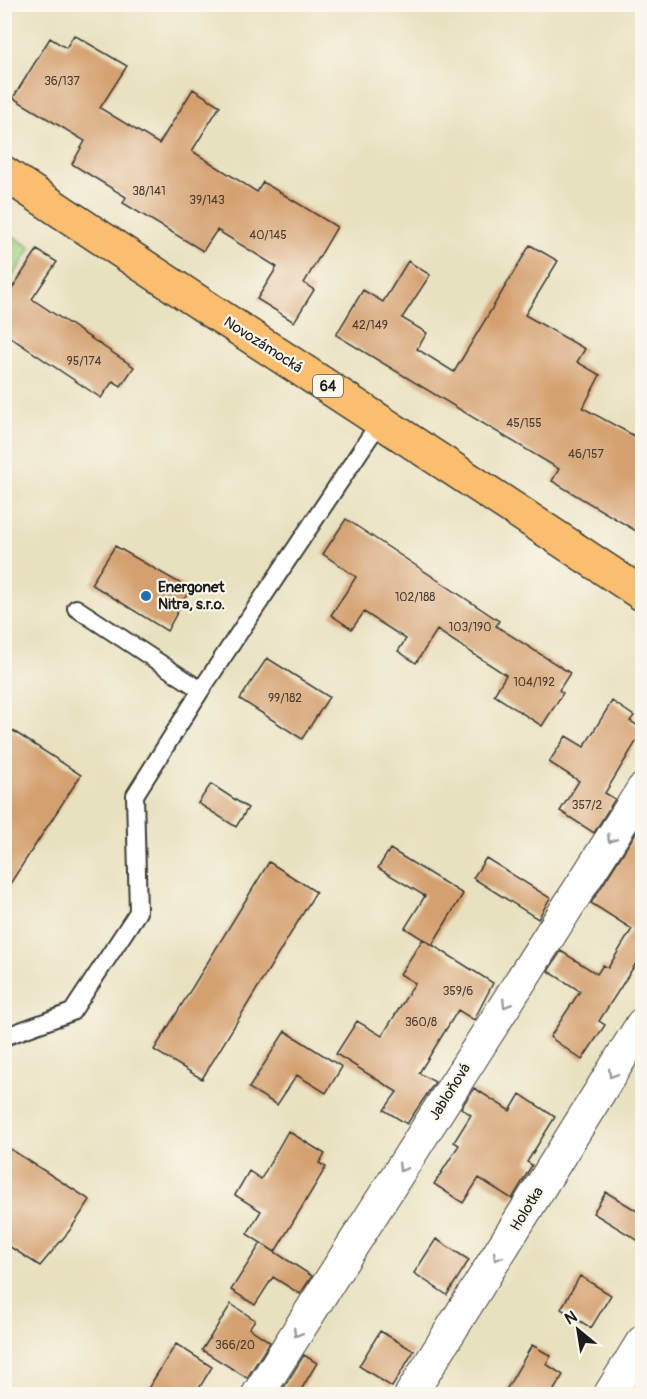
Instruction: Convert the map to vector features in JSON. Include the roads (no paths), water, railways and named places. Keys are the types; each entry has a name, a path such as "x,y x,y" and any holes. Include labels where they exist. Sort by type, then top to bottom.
{"main road":[{"name":"Novozámocká","path":"4,173 642,594"}],"street":[{"name":"Jabloňová","path":"258,1395 642,790"},
{"name":"Holotka","path":"411,1395 642,1024"},
{"path":"610,1395 642,1342"}],"lane":[{"path":"4,1037 72,1012 138,912 135,795 201,690 381,420"},
{"path":"76,608 201,690"}],"place":[{"name":"Energonet Nitra, s.r.o.","path":"146,596"}]}
